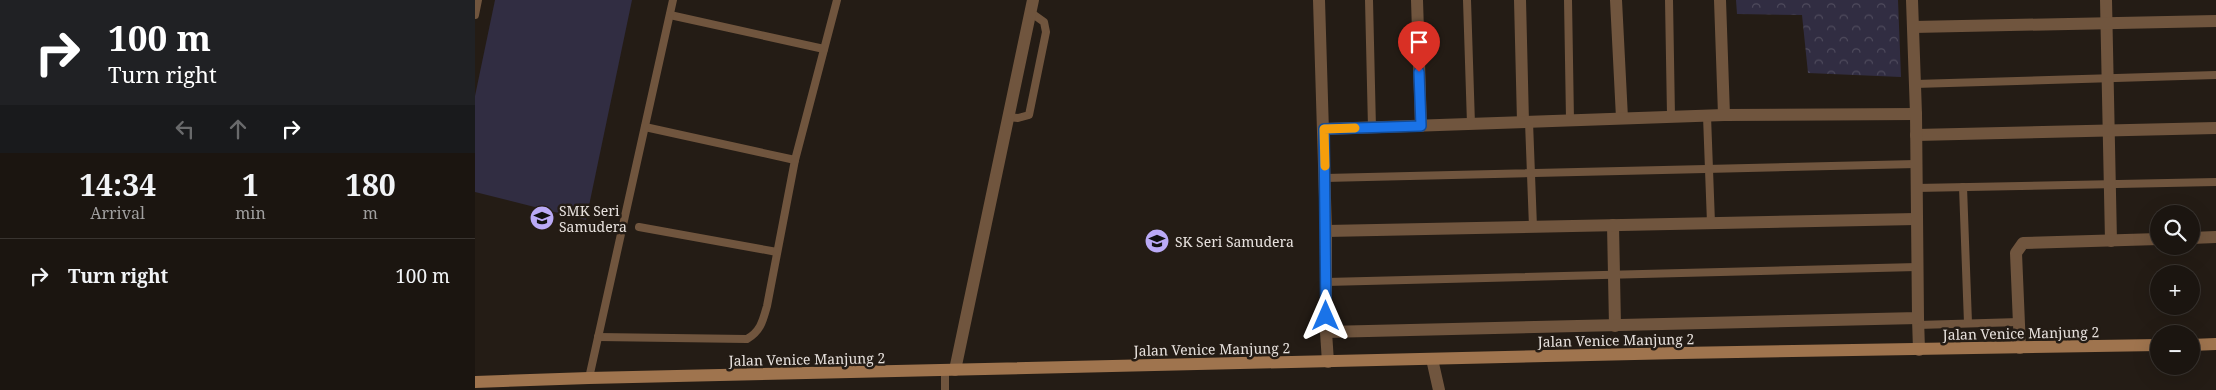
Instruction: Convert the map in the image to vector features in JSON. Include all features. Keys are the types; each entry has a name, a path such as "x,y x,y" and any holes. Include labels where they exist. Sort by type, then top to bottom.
{"street":[{"path":"1319,0 1324,129 1328,362"},
{"path":"1417,0 1421,126"},
{"path":"1520,0 1526,122"},
{"path":"1616,0 1622,118"},
{"path":"1720,0 1724,115"},
{"path":"1912,0 1916,114 1919,350"},
{"path":"2105,0 2111,241"},
{"path":"950,370 1032,6"},
{"path":"1913,27 2216,21"},
{"path":"1324,129 1671,116 1916,114"},
{"path":"1916,135 2216,128"},
{"path":"1326,231 1916,219"},
{"path":"1613,225 1615,326"},
{"path":"2200,238 2216,237"},
{"path":"2020,348 2016,253 2023,244 2150,239"},
{"path":"1326,332 1918,322"},
{"path":"2200,345 2216,344"},
{"name":"Jalan Venice Manjung 2","path":"475,382 1432,359 2150,345"},
{"path":"1432,359 1439,390"}],"lane":[{"path":"475,15 478,0"},
{"path":"589,378 673,0"},
{"path":"598,337 747,339 755,335 761,326 767,306 795,160 837,0"},
{"path":"1369,0 1371,128"},
{"path":"1467,0 1471,124"},
{"path":"1568,0 1570,120"},
{"path":"1669,0 1671,116"},
{"path":"1008,117 1018,118 1029,115 1046,32 1044,22 1032,6"},
{"path":"670,15 824,49"},
{"path":"1915,84 2216,75"},
{"path":"1707,116 1711,223"},
{"path":"1526,122 1531,174 1533,227"},
{"path":"645,127 795,160"},
{"path":"1325,178 1916,164"},
{"path":"1916,188 2216,182"},
{"path":"1963,187 1968,323"},
{"path":"639,227 777,252"},
{"path":"1326,282 1917,268"},
{"path":"1918,322 2019,322"},
{"path":"945,390 950,370"}],"green space":[{"path":"495,0 632,0 586,220 475,192 475,96"},
{"path":"1736,0 1898,0 1901,77 1808,73 1802,15 1737,14"}],"slow traffic":[{"path":"1325,166 1324,129 1355,128"}],"place":[{"name":"SMK Seri Samudera","path":"542,218"},
{"name":"SK Seri Samudera","path":"1157,241"}],"route":[{"path":"1326,316 1324,129 1421,126 1419,72"}]}
